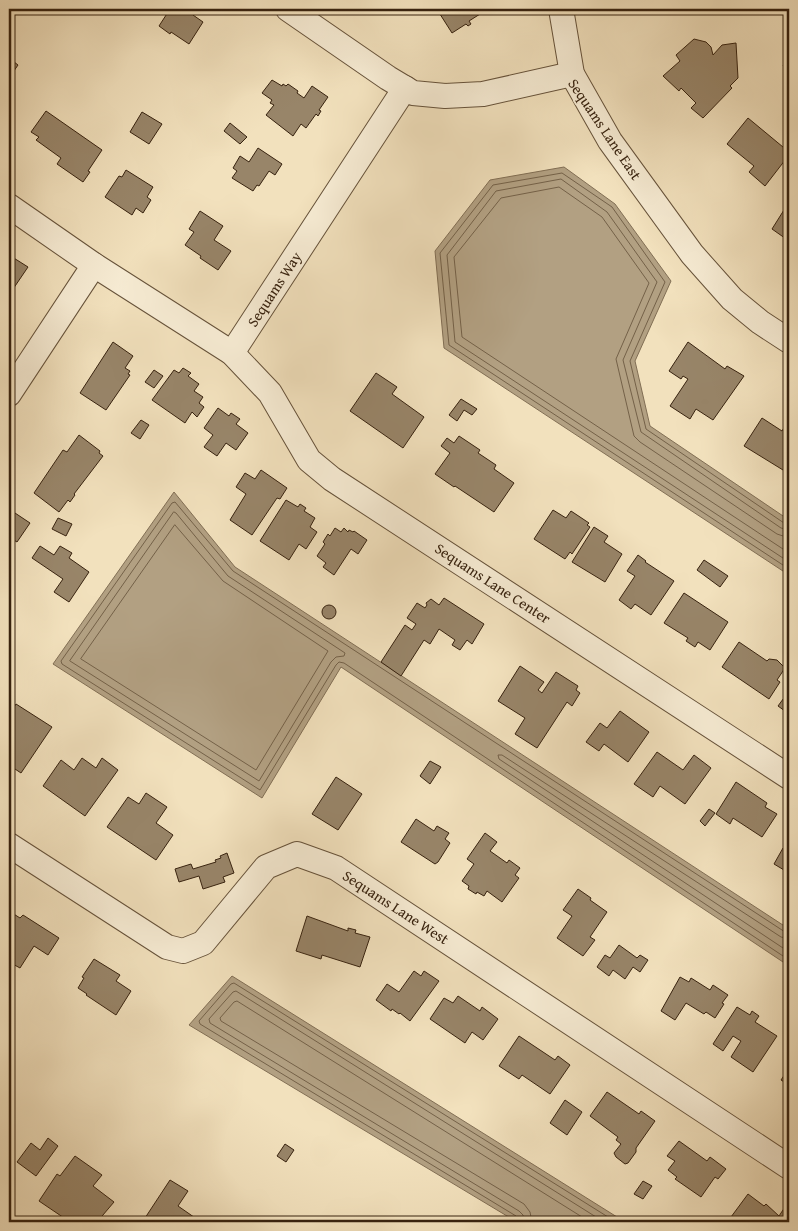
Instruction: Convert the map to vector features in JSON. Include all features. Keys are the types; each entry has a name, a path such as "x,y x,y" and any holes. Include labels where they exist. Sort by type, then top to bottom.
{"street":[{"name":"Sequams Lane East","path":"288,9 413,93 445,96 483,94 572,74 610,141 692,254 732,298 760,322 789,341"},
{"path":"561,9 572,74"},
{"name":"Sequams Way","path":"232,353 405,88"},
{"path":"9,206 94,265 232,353"},
{"path":"9,394 94,265"},
{"name":"Sequams Lane Center","path":"232,353 270,393 309,460 332,479 789,777"},
{"name":"Sequams Lane West","path":"9,845 167,947 183,951 203,943 266,867 297,854 336,868 789,1167"}],"water":[{"path":"564,167 615,204 671,281 635,361 650,426 789,520 789,575 444,348 435,251 490,180"},
{"path":"174,492 235,567 789,929 789,966 341,667 262,798 53,664"},
{"path":"232,976 625,1222 517,1222 189,1025"}],"building":[{"path":"170,9 193,9 196,11 193,15 203,22 189,44 159,26"},
{"path":"442,9 488,9 469,21 471,24 468,26 466,24 452,33 438,11"},
{"path":"694,39 706,42 711,47 713,55 722,45 736,43 738,78 730,86 732,88 703,118 691,108 696,103 681,88 679,91 663,76 680,61 676,55"},
{"path":"789,57 789,70 783,66"},
{"path":"9,58 18,65 9,78"},
{"path":"272,80 282,86 283,84 286,86 288,84 304,98 312,86 328,97 319,110 321,111 318,116 316,114 306,128 301,124 293,136 266,115 274,105 270,103 272,100 262,93"},
{"path":"46,111 102,150 83,182 57,164 61,158 36,140 39,137 31,132"},
{"path":"142,112 162,124 149,144 130,132"},
{"path":"748,118 789,152 789,155 765,186 749,172 754,166 727,144"},
{"path":"230,123 247,137 240,144 224,131"},
{"path":"258,148 282,164 275,175 269,171 259,186 257,185 253,191 232,178 237,171 233,168 240,156 249,162"},
{"path":"126,170 153,187 147,197 151,200 143,213 136,208 132,215 105,197 119,176 122,177"},
{"path":"789,202 789,241 772,229"},
{"path":"200,211 223,226 214,240 231,251 218,270 185,245 194,232 189,229"},
{"path":"9,255 28,267 9,295"},
{"path":"113,342 133,356 125,368 130,371 128,374 130,375 106,410 80,393"},
{"path":"688,342 725,369 727,366 744,376 713,420 696,409 690,419 670,406 688,379 683,376 681,379 669,371"},
{"path":"183,368 191,373 188,376 199,384 194,391 203,397 199,403 204,407 197,417 192,412 185,423 152,400 174,370 179,373"},
{"path":"154,370 163,376 154,388 145,382"},
{"path":"376,373 397,387 392,394 424,417 403,448 350,411"},
{"path":"461,399 477,409 472,415 464,410 457,421 449,415"},
{"path":"218,408 229,416 231,413 240,419 236,424 248,433 236,450 226,443 217,456 204,447 213,435 204,428"},
{"path":"762,418 782,431 789,419 789,460 783,470 744,446"},
{"path":"141,420 149,425 140,439 131,433"},
{"path":"79,435 100,451 99,453 103,456 70,502 68,500 59,512 34,493 63,450 67,452"},
{"path":"459,436 480,450 478,453 496,465 494,469 514,483 494,512 435,474 450,453 441,446 447,438 454,443"},
{"path":"261,470 287,488 280,499 277,498 252,535 230,520 246,494 236,487 245,473 255,479"},
{"path":"286,500 298,507 300,504 306,508 304,511 315,518 310,527 317,532 306,549 299,544 289,560 260,541"},
{"path":"553,510 566,518 571,511 589,523 587,525 590,527 572,554 570,552 565,559 534,539"},
{"path":"12,511 30,523 17,542 9,537 9,515"},
{"path":"58,518 72,524 66,536 52,529"},
{"path":"594,527 608,536 604,542 622,554 605,582 572,562"},
{"path":"335,528 341,532 344,528 348,532 349,530 354,531 367,540 358,554 351,549 334,575 323,567 326,563 317,556 325,544 323,542 328,534 330,536"},
{"path":"40,546 54,555 60,546 72,553 69,558 89,572 69,602 54,592 63,579 32,558"},
{"path":"638,555 645,562 674,581 651,615 635,604 631,609 619,600 635,576 627,571"},
{"path":"704,560 728,576 720,587 697,570"},
{"path":"684,593 728,622 710,650 698,642 695,647 686,641 688,638 664,623"},
{"path":"444,598 484,624 472,644 467,640 460,650 452,645 455,640 439,629 430,644 424,640 401,676 381,662 405,625 412,630 416,624 407,618 417,603 425,608 426,603 431,599 439,605"},
{"path":"326,605 332,605 336,612 332,619 326,619 322,615 322,609"},
{"path":"739,642 767,661 769,659 777,660 785,668 777,680 780,682 769,699 722,667"},
{"path":"520,666 544,682 538,690 542,693 556,672 578,686 576,690 580,693 572,706 567,702 537,748 515,734 525,718 498,701"},
{"path":"789,691 789,714 778,706"},
{"path":"16,704 52,727 21,773 9,765 9,744 11,740 9,739 9,715"},
{"path":"620,711 649,732 628,762 604,744 599,751 586,742 600,723 607,728"},
{"path":"657,752 683,770 694,755 711,768 685,804 660,786 653,797 634,784"},
{"path":"82,758 96,768 102,758 118,770 85,816 43,786 61,760 74,770"},
{"path":"430,761 441,767 430,784 420,776"},
{"path":"336,777 362,794 338,830 312,814"},
{"path":"736,782 767,803 765,807 777,814 762,837 733,818 730,824 716,814"},
{"path":"146,793 167,807 156,823 173,835 156,860 107,827 128,797 139,804"},
{"path":"709,809 715,813 705,826 700,821"},
{"path":"416,819 434,831 437,826 449,833 445,839 450,843 435,864 401,842"},
{"path":"485,833 497,842 490,851 507,863 509,860 520,868 515,875 519,878 502,902 487,891 484,896 477,892 476,894 468,889 469,886 462,881 474,864 467,859"},
{"path":"789,845 789,873 774,864 783,848 786,850"},
{"path":"227,853 234,873 223,877 225,882 203,889 199,876 179,882 175,869 191,864 193,869 216,862 215,860"},
{"path":"578,889 607,912 590,937 595,940 583,956 557,938 572,916 563,910"},
{"path":"9,911 20,918 23,915 59,938 48,955 34,946 20,968 9,962"},
{"path":"307,916 348,931 348,928 356,930 355,933 370,937 360,967 322,955 321,959 296,951"},
{"path":"619,945 637,958 640,955 648,960 640,972 633,967 625,979 613,970 609,976 597,967 605,955 610,958"},
{"path":"94,959 120,975 116,981 131,991 116,1015 78,988 84,978 82,977"},
{"path":"414,971 421,976 424,971 439,981 410,1021 400,1013 392,1009 391,1011 376,1000 387,984 399,992"},
{"path":"680,977 689,982 691,978 710,990 713,985 728,995 715,1018 706,1012 704,1014 686,1003 675,1020 661,1011"},
{"path":"458,996 480,1011 482,1007 498,1019 483,1040 472,1032 465,1043 430,1019 444,998 453,1003"},
{"path":"737,1007 750,1015 752,1011 759,1016 755,1022 777,1036 753,1072 731,1057 741,1041 733,1036 723,1051 713,1044"},
{"path":"519,1036 555,1060 558,1056 570,1065 550,1094 522,1075 519,1079 499,1066"},
{"path":"789,1068 789,1085 781,1080"},
{"path":"607,1092 639,1114 641,1111 655,1121 636,1148 636,1152 628,1163 625,1164 614,1153 621,1144 616,1140 618,1137 590,1116"},
{"path":"565,1100 582,1112 567,1135 550,1123"},
{"path":"48,1138 58,1146 36,1176 17,1162 31,1143 40,1150"},
{"path":"679,1141 707,1161 710,1157 726,1169 718,1179 715,1177 701,1197 675,1179 677,1177 668,1170 675,1161 667,1156"},
{"path":"285,1144 294,1150 286,1162 277,1156"},
{"path":"75,1156 102,1175 93,1186 114,1202 97,1222 70,1222 39,1201 57,1174 60,1176"},
{"path":"170,1180 188,1191 178,1206 201,1222 152,1222 145,1218"},
{"path":"643,1181 652,1186 643,1199 634,1194"},
{"path":"748,1194 764,1206 766,1204 779,1216 785,1207 789,1210 789,1222 752,1222 746,1218 743,1222 739,1222 731,1217"}]}
